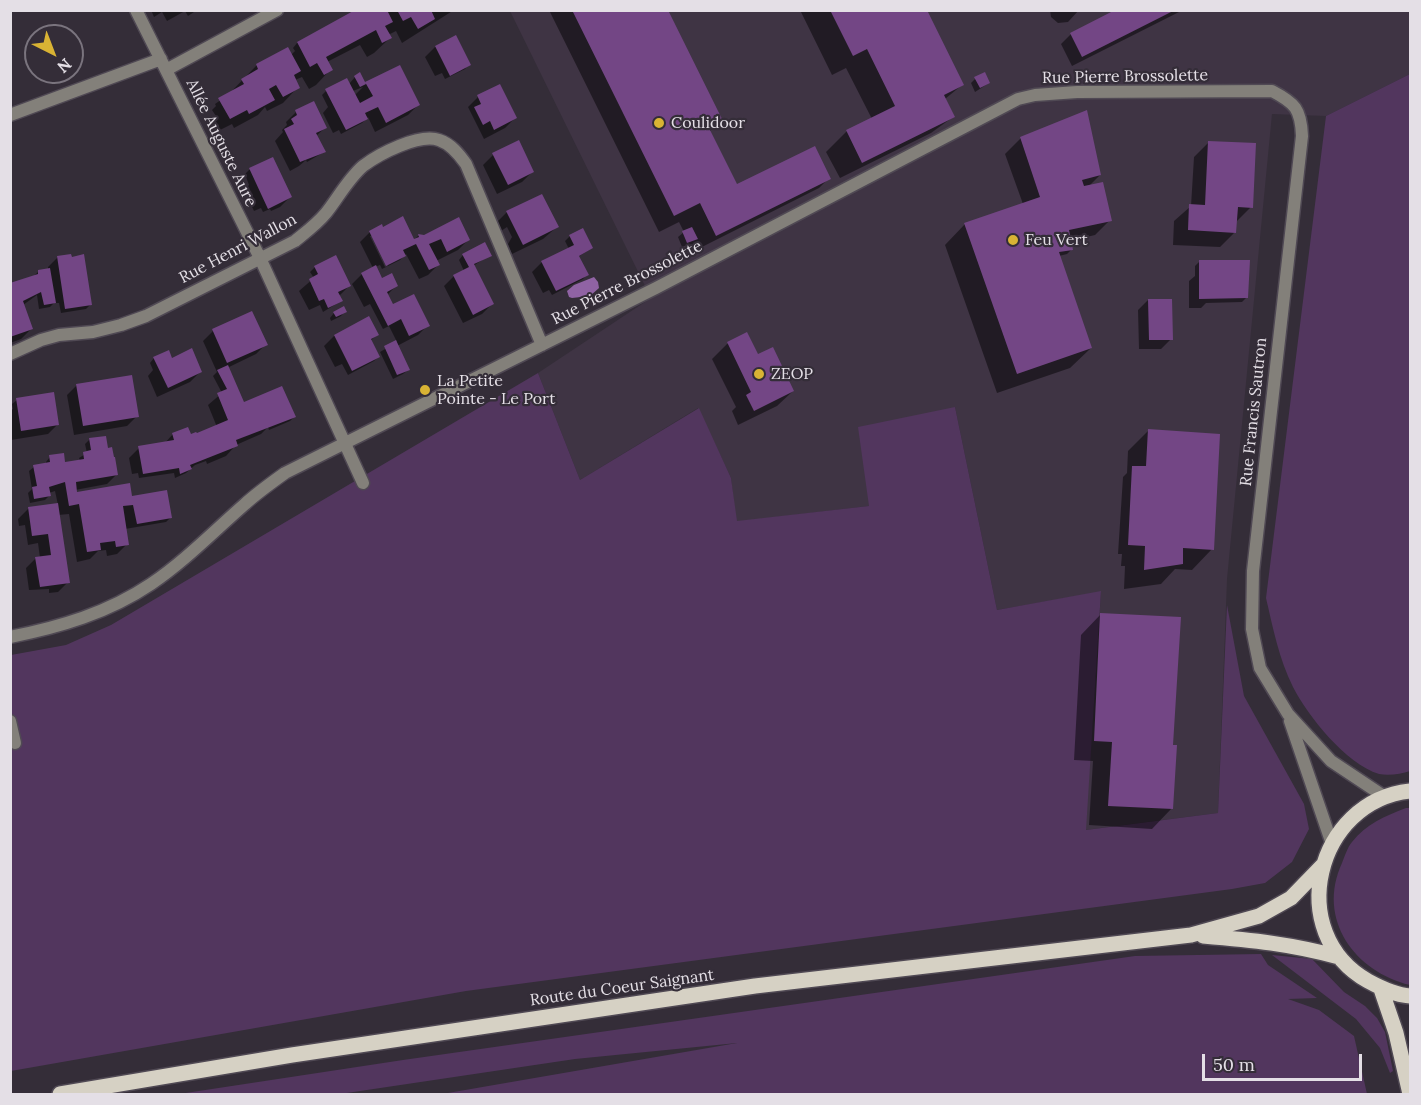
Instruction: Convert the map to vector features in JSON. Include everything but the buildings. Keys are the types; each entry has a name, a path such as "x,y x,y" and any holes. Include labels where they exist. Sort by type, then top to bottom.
{"main road":[{"path":"1410,791 1385,797 1363,809 1344,826 1332,844 1319,886 1319,907 1325,933 1339,957 1358,976 1381,989 1410,996"},
{"name":"Route du Coeur Saignant","path":"60,1095 292,1054 755,986 1191,935 1259,916 1291,898 1324,864"},
{"name":"Route du Coeur Saignant","path":"1191,935 1266,941 1298,946 1339,957"},
{"path":"1381,989 1396,1033 1410,1095"}],"street":[{"path":"10,115 164,64 136,10"},
{"name":"Allée Auguste Aure","path":"277,10 164,64 260,258 363,483"},
{"name":"Rue Pierre Brossolette","path":"10,637 38,632 110,608 140,590 201,545 246,503 285,473 542,345 1018,99 1035,95 1077,92 1272,92 1287,99 1296,107"},
{"name":"Rue Francis Sautron","path":"1288,714 1260,668 1252,629 1253,571 1302,136 1301,118 1296,107"},
{"name":"Rue Henri Wallon","path":"10,354 41,340 59,335 93,332 121,326 147,316 295,240 310,230 363,167 387,151 426,138 439,140 455,150 466,164 542,345"},
{"path":"1288,714 1331,761 1385,797"},
{"path":"1288,714 1332,844"},
{"path":"10,721 15,743"}],"shaded area":[{"path":"510,11 1410,11 1410,74 1326,116 1272,114 1227,579 1218,813 1085,830 1101,592 997,610 955,407 869,506 736,522 731,478 698,408 580,480 538,373 651,298"},
{"path":"1410,74 1410,771 1387,775 1366,769 1341,750 1308,711 1293,687 1284,666 1266,598 1326,116"},
{"path":"594,277 599,288 590,296 569,297 567,291 574,285"},
{"path":"538,373 580,480 699,408 731,478 737,521 869,506 858,427 955,407 997,610 1101,591 1086,830 1218,813 1227,605 1244,696 1304,804 1309,829 1292,862 1265,883 1232,889 466,991 11,1071 11,655 66,645 111,625"},
{"path":"1410,808 1410,985 1390,978 1357,955 1346,940 1338,923 1334,904 1335,884 1346,852 1352,842 1370,825"},
{"path":"1261,954 1268,965 1317,998 1288,999 1319,1010 1354,1036 1367,1094 442,1094 737,1043 575,1059 340,1094 179,1094 1135,956"},
{"path":"1272,955 1312,959 1344,992 1365,1006 1377,1018 1385,1032 1393,1071 1390,1073 1380,1048 1356,1019"}],"place":[{"name":"Coulidoor","path":"659,123"},
{"name":"Feu Vert","path":"1013,240"},
{"name":"ZEOP","path":"759,374"},
{"name":"La Petite Pointe - Le Port","path":"425,390"}]}
